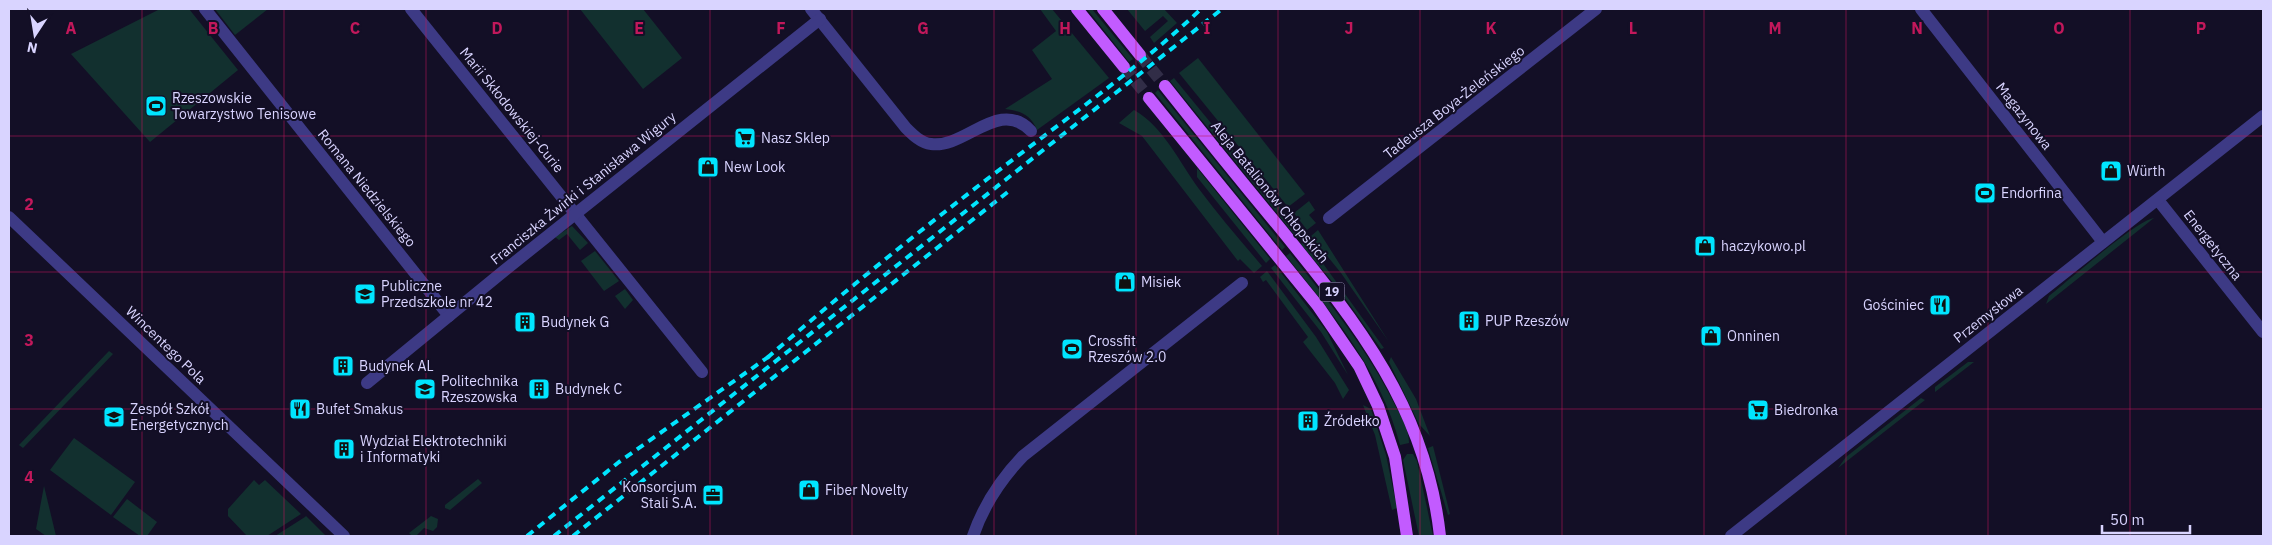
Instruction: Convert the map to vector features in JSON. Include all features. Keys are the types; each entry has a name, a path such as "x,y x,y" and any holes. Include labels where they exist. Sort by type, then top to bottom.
{"main road":[{"path":"1076,9 1124,67"},
{"path":"1103,9 1140,55"},
{"name":"Aleja Batalionów Chłopskich","path":"1165,86 1332,292 1379,359 1406,409 1427,468 1440,536"},
{"name":"19","path":"1149,98 1318,306 1359,366 1378,406 1393,451 1401,490 1407,536"}],"street":[{"name":"Romana Niedzielskiego","path":"205,9 449,316"},
{"name":"Marii Skłodowskiej-Curie","path":"410,9 702,372"},
{"path":"811,9 906,128 922,141 942,144 1003,119 1024,124 1031,131"},
{"name":"Tadeusza Boya-Żeleńskiego","path":"1329,218 1596,9"},
{"name":"Magazynowa","path":"1921,9 2103,242"},
{"name":"Franciszka Żwirki i Stanisława Wigury","path":"367,383 575,213 820,20"},
{"name":"Przemysłowa","path":"1731,536 2263,116"},
{"name":"Energetyczna","path":"2158,200 2263,332"},
{"name":"Wincentego Pola","path":"9,217 344,536"},
{"path":"973,536 979,519 997,485 1023,456 1242,283"}],"green space":[{"name":"Rzeszowskie Towarzystwo Tenisowe","path":"160,9 189,9 238,70 150,142 71,54"},
{"path":"215,9 268,9 235,35"},
{"path":"580,9 643,9 682,58 643,89"},
{"path":"1040,9 1052,9 1109,78 1037,130 1032,121 1025,115 1005,109 1052,79 1032,50 1056,31"},
{"path":"1087,9 1092,9 1133,59 1129,62"},
{"path":"1127,9 1164,9 1177,23 1154,43 1150,37 1168,21 1163,16 1145,31"},
{"path":"1198,58 1305,194 1288,207 1179,73"},
{"path":"1174,78 1302,234 1297,238 1170,81"},
{"path":"1158,90 1285,247 1282,250 1155,93"},
{"path":"1134,110 1154,125 1199,189 1262,266 1254,273 1240,259 1238,261 1142,136 1119,123"},
{"path":"1197,168 1270,259 1266,263 1197,177"},
{"path":"1309,201 1315,210 1309,215 1316,223 1307,230 1294,213"},
{"path":"2154,218 2046,304 2049,296 2102,252 2145,221"},
{"path":"572,226 588,243 580,250 567,234 559,240 555,237"},
{"path":"1318,230 1389,342 1341,273 1311,236"},
{"path":"1306,240 1384,348 1381,349 1340,291 1301,244"},
{"path":"595,251 619,281 604,291 581,261"},
{"path":"1290,253 1333,308 1373,366 1403,420 1409,443 1400,445 1392,418 1368,368 1338,322 1286,256"},
{"path":"1275,265 1327,332 1348,375 1321,332 1271,268"},
{"path":"1267,271 1316,337 1349,390 1343,399 1335,383 1303,342 1308,337 1266,280 1263,282 1260,277"},
{"path":"625,289 633,300 625,309 615,296"},
{"path":"109,351 113,354 23,448 19,445"},
{"path":"1391,357 1416,399 1430,436 1419,424 1389,362"},
{"path":"1968,362 1974,362 1935,392 1935,387"},
{"path":"1921,398 1925,400 1838,468 1846,457"},
{"path":"1363,405 1371,409 1386,455 1397,508 1392,510 1375,435"},
{"path":"74,438 135,482 111,515 50,470"},
{"path":"1433,446 1450,514 1448,515 1428,448"},
{"path":"1407,454 1413,454 1417,461 1433,536 1419,536 1403,460"},
{"path":"478,479 482,483 450,510 445,508 445,505"},
{"path":"254,480 259,485 265,480 301,514 267,536 247,536 228,516 228,509"},
{"path":"44,486 56,536 46,536 36,529"},
{"path":"127,499 157,522 147,536 140,536 113,517"},
{"path":"431,516 438,519 437,527 433,531 424,528 416,536 412,536 409,533"},
{"path":"305,517 326,536 275,536"}],"tunnel":[{"path":"1140,55 1165,86"},
{"path":"1124,67 1149,98"}],"railway":[{"path":"767,358 920,231 1134,67 1201,9"},
{"path":"554,536 1222,9"},
{"path":"573,536 1009,191"},
{"path":"527,536 619,462 771,355"}],"place":[{"name":"Rzeszowskie Towarzystwo Tenisowe","path":"156,106"},
{"name":"Nasz Sklep","path":"745,138"},
{"name":"New Look","path":"708,167"},
{"name":"Würth","path":"2111,171"},
{"name":"Endorfina","path":"1985,193"},
{"name":"haczykowo.pl","path":"1705,246"},
{"name":"Misiek","path":"1125,282"},
{"name":"Publiczne Przedszkole nr 42","path":"365,294"},
{"name":"Gościniec","path":"1940,305"},
{"name":"PUP Rzeszów","path":"1469,321"},
{"name":"Budynek G","path":"525,322"},
{"name":"Onninen","path":"1711,336"},
{"name":"Crossfit Rzeszów 2.0","path":"1072,349"},
{"name":"Budynek AL","path":"343,366"},
{"name":"Politechnika Rzeszowska","path":"425,389"},
{"name":"Budynek C","path":"539,389"},
{"name":"Bufet Smakus","path":"300,409"},
{"name":"Biedronka","path":"1758,410"},
{"name":"Zespół Szkół Energetycznych","path":"114,417"},
{"name":"Źródełko","path":"1308,421"},
{"name":"Wydział Elektrotechniki i Informatyki","path":"344,449"},
{"name":"Fiber Novelty","path":"809,490"},
{"name":"Konsorcjum Stali S.A.","path":"713,495"}]}
